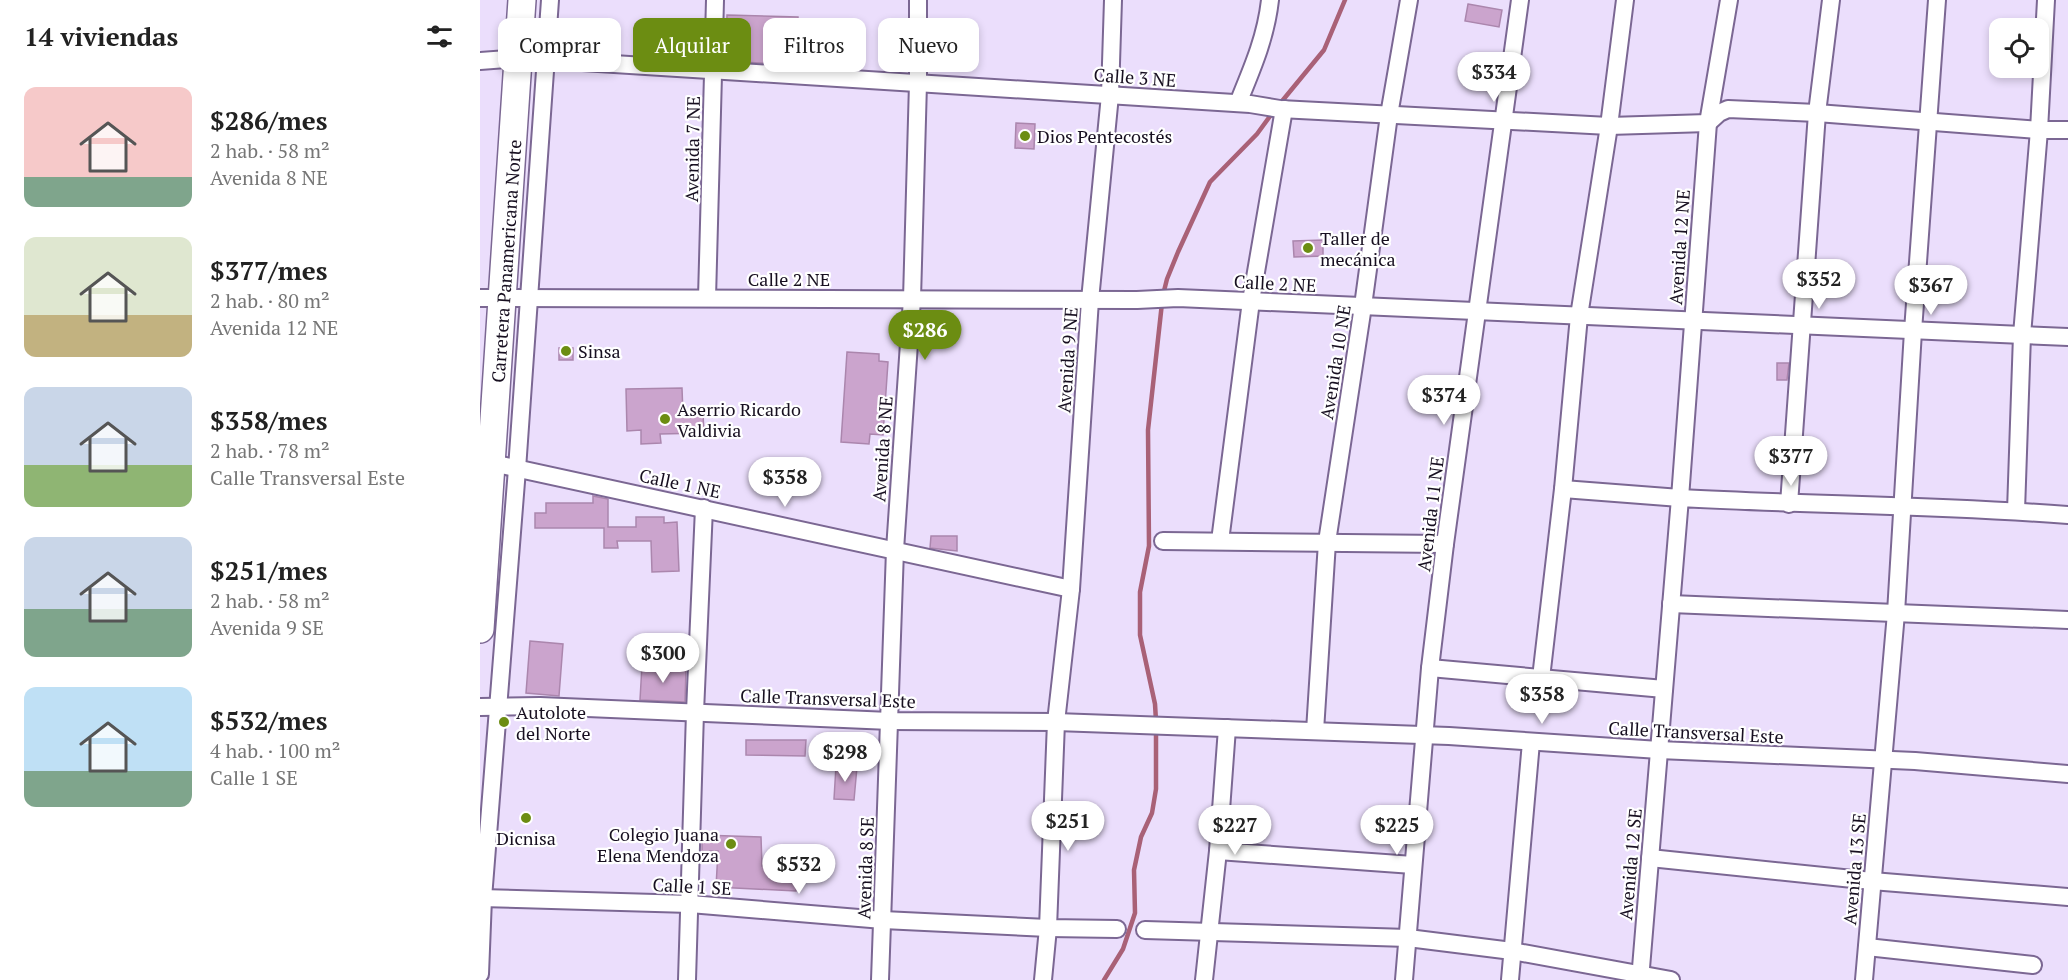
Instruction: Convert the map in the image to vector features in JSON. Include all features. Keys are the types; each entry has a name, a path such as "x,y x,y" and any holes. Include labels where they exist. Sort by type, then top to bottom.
{"highway":[{"name":"Carretera Panamericana Norte","path":"521,18 522,0"},
{"name":"Carretera Panamericana Norte","path":"480,629 495,475 518,72"}],"street":[{"path":"549,18 550,0"},
{"name":"Avenida 7 NE","path":"714,18 715,0"},
{"name":"Avenida 8 NE","path":"890,721 895,550 912,299 918,0"},
{"name":"Avenida 9 NE","path":"1043,980 1048,928 1056,722 1071,589 1090,300 1110,95 1113,0"},
{"path":"1244,104 1268,23 1270,0"},
{"name":"Avenida 10 NE","path":"1315,731 1328,542 1389,115 1410,0"},
{"path":"1504,121 1520,0"},
{"path":"1541,678 1563,489 1579,316 1609,126 1625,0"},
{"name":"Avenida 12 NE","path":"1659,750 1708,123 1729,0"},
{"path":"1789,504 1817,113 1832,0"},
{"name":"Avenida 13 SE","path":"1864,980 1896,614 1913,331 1937,0"},
{"path":"2016,511 2022,335 2039,130 2046,0"},
{"name":"Calle 3 NE","path":"480,61 498,60"},
{"path":"504,298 544,72"},
{"name":"Avenida 7 NE","path":"707,298 713,72"},
{"name":"Calle 3 NE","path":"745,72 1389,115 1609,126 1708,123"},
{"path":"1220,541 1251,302 1282,109"},
{"path":"1708,123 1719,113 1728,109 2068,130"},
{"name":"Avenida 11 NE","path":"1404,980 1430,668 1504,121"},
{"name":"Calle 2 NE","path":"504,298 1090,300 1178,298 2068,337"},
{"path":"480,974 481,898 498,707 495,475"},
{"name":"Calle 1 NE","path":"495,475 704,508 1071,589"},
{"path":"1563,489 1789,504 2016,511 2068,515"},
{"path":"687,980 704,508"},
{"path":"1162,540 1445,544"},
{"path":"1671,604 2068,620"},
{"path":"1430,668 1664,689"},
{"name":"Calle Transversal Este","path":"480,707 540,706 890,721 1139,724 1424,735 1659,750 1915,761 2068,774"},
{"name":"Avenida 8 SE","path":"880,980 890,721"},
{"path":"1204,980 1218,851 1227,728"},
{"path":"1510,980 1531,742"},
{"name":"Avenida 12 SE","path":"1641,977 1659,750"},
{"path":"1218,851 1413,865"},
{"path":"1650,858 1872,881 2068,897"},
{"name":"Calle 1 SE","path":"481,898 690,904 883,920 1117,929"},
{"path":"1144,930 1210,934 1408,938 1512,951 1641,977 1671,980"},
{"path":"1867,947 2033,965"}],"building":[{"path":"1468,4 1502,10 1499,27 1465,21"},
{"path":"727,15 798,17 763,18 763,63 751,62 751,18 727,18"},
{"name":"Dios Pentecostés","path":"1016,123 1035,124 1034,149 1015,148"},
{"name":"Taller de mecánica","path":"1323,240 1323,256 1294,257 1293,241"},
{"path":"559,348 573,348 573,360 559,360"},
{"path":"847,352 879,354 879,361 888,362 883,435 870,434 869,444 841,442"},
{"path":"1777,363 1789,363 1787,380 1777,380"},
{"name":"Aserrio Ricardo Valdivia","path":"682,388 683,415 703,414 704,433 660,434 661,443 641,444 641,430 627,431 626,389"},
{"path":"593,496 608,499 608,527 636,527 636,517 664,517 664,523 677,522 679,571 652,572 651,541 617,541 618,548 604,548 604,528 535,528 535,513 546,513 546,503 593,503"},
{"path":"931,536 957,536 957,551 930,548"},
{"path":"530,641 563,644 559,696 526,693"},
{"path":"642,665 686,667 685,702 640,700"},
{"path":"746,740 806,740 805,756 746,755"},
{"path":"836,766 857,767 854,800 834,799"},
{"path":"702,835 761,837 762,866 797,868 796,891 716,887 718,851 702,851"}],"waterway":[{"path":"1278,106 1324,50 1345,0"},
{"path":"1163,295 1178,252 1210,182 1257,134 1273,112"},
{"path":"1156,721 1155,704 1140,635 1140,592 1149,546 1148,430 1162,303"},
{"path":"1104,980 1123,949 1135,913 1134,870 1141,837 1152,813 1156,789 1156,729"}],"place":[{"name":"Dios Pentecostés","path":"1025,136"},
{"name":"Taller de mecánica","path":"1308,248"},
{"name":"Sinsa","path":"566,351"},
{"name":"Aserrio Ricardo Valdivia","path":"665,419"},
{"name":"Autolote del Norte","path":"504,722"},
{"name":"Dicnisa","path":"526,818"},
{"name":"Colegio Juana Elena Mendoza","path":"731,844"}]}
